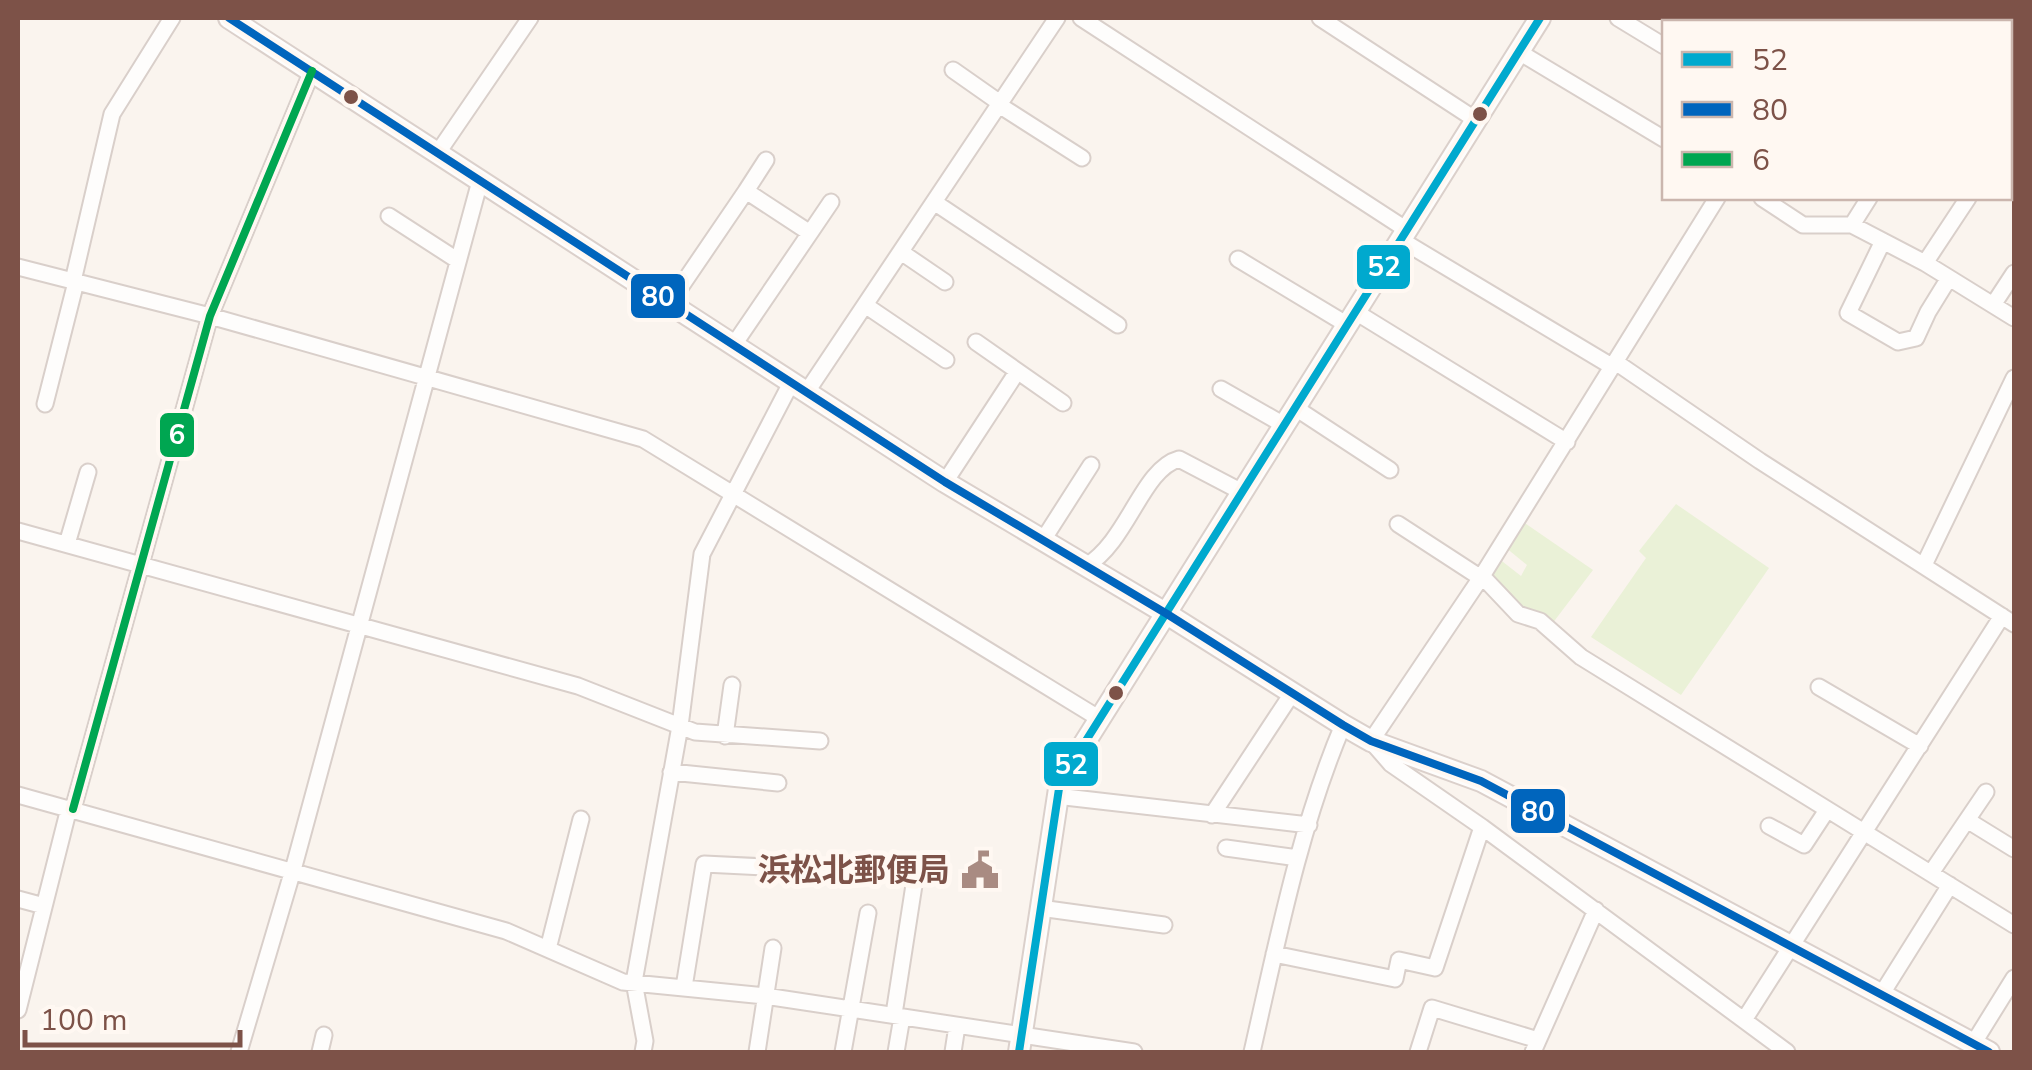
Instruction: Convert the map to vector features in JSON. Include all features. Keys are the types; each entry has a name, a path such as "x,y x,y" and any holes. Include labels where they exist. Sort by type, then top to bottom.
{"street":[{"path":"46,404 112,114 172,18"},
{"path":"228,18 945,482 1167,614 1343,726 1371,741 1481,781 1981,1048 2014,978"},
{"path":"438,154 530,18"},
{"path":"643,1052 645,1041 634,982 680,726 702,554 732,494 799,388 865,305 1058,18"},
{"path":"1081,18 1404,235 1615,365 2008,620 1920,746 1744,1020"},
{"path":"1320,18 1476,120"},
{"path":"1618,18 1662,45"},
{"path":"1020,1045 1060,782 1519,52 1536,19"},
{"path":"1519,52 1662,138"},
{"path":"953,70 1082,158"},
{"path":"18,1010 210,316 312,71"},
{"path":"669,304 766,160"},
{"path":"239,1052 293,870 480,181"},
{"path":"746,191 810,233"},
{"path":"1371,741 1482,577 1717,200"},
{"path":"1770,200 1802,225 1852,225 1925,263 2014,318"},
{"path":"1852,225 1868,200"},
{"path":"1925,263 1967,200"},
{"path":"734,346 831,202"},
{"path":"934,202 1118,324"},
{"path":"389,216 457,260"},
{"path":"1883,241 1848,314 1898,342 1916,338 1949,278"},
{"path":"901,252 946,282"},
{"path":"1238,259 1350,318 1566,442"},
{"path":"18,267 210,316 643,439 1100,719"},
{"path":"1994,305 2014,273"},
{"path":"865,305 946,360"},
{"path":"976,342 1063,403"},
{"path":"945,482 1017,372"},
{"path":"1924,565 2014,378"},
{"path":"1222,390 1289,416 1390,470"},
{"path":"1086,566 1103,556 1156,472 1174,459 1242,492"},
{"path":"1042,540 1091,465"},
{"path":"67,544 88,472"},
{"path":"1398,524 1482,577 1518,614 1540,621 1581,657 2014,925"},
{"path":"18,532 578,686 695,732 820,741"},
{"path":"725,736 732,685"},
{"path":"1819,687 1920,746"},
{"path":"1212,815 1293,692"},
{"path":"1252,1052 1298,858 1325,767 1343,726"},
{"path":"1371,741 1390,764 1482,827 1786,1052"},
{"path":"671,772 778,782"},
{"path":"1931,872 1986,792"},
{"path":"18,794 506,932 623,982 850,1008 957,1026 1020,1045 1134,1052"},
{"path":"1056,796 1309,825"},
{"path":"1770,826 1804,845 1828,810"},
{"path":"548,949 581,819"},
{"path":"1967,820 2014,849"},
{"path":"1274,954 1394,979 1399,960 1435,968 1482,827"},
{"path":"1226,848 1298,858"},
{"path":"684,987 704,864 808,869"},
{"path":"1881,995 1950,884"},
{"path":"896,1052 914,886"},
{"path":"18,898 44,906"},
{"path":"1040,908 1164,925"},
{"path":"1418,1052 1432,1008 1536,1046 1596,910"},
{"path":"844,1052 868,913"},
{"path":"757,1052 773,948"},
{"path":"952,1052 957,1026"},
{"path":"320,1052 324,1035"}],"green space":[{"path":"1676,504 1769,568 1681,695 1591,637 1646,558 1639,551"},
{"path":"1522,521 1593,570 1552,624 1521,610 1488,575 1498,558 1521,576 1527,565 1505,547"}],"transit line":[{"name":"80","path":"229,18 945,482 1167,614 1343,725 1371,741 1481,781 1989,1052"},
{"name":"52","path":"1019,1052 1060,782 1540,18"},
{"name":"6","path":"73,809 210,316 312,71"}],"place":[{"name":"浜松北郵便局","path":"980,870"}]}
